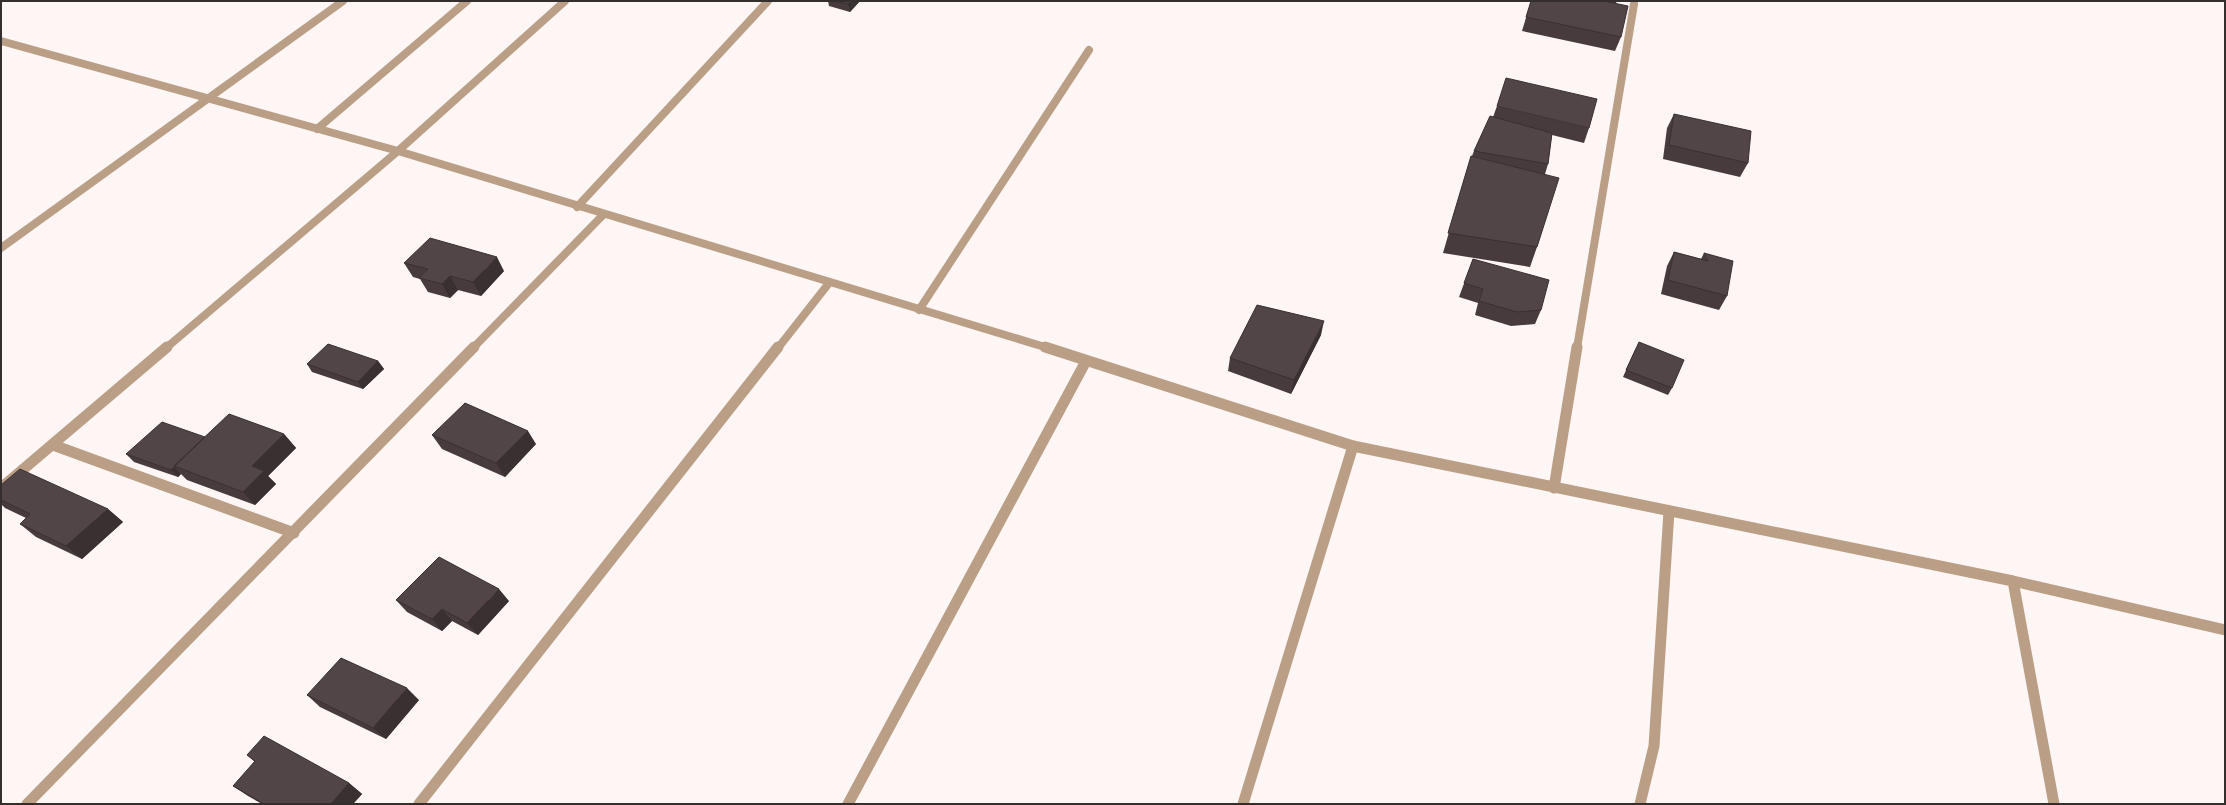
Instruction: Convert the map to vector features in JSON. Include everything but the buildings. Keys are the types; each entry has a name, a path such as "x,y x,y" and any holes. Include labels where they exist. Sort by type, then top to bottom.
{"street":[{"path":"1,248 210,99 343,1"},
{"path":"317,129 467,1"},
{"path":"1,488 398,151 565,1"},
{"path":"577,207 768,1"},
{"path":"1554,488 1634,4"},
{"path":"1,41 398,151 603,215 1086,361 1353,446 2013,581 2225,630"},
{"path":"919,310 1089,50"},
{"path":"26,804 294,533 603,215"},
{"path":"419,804 829,283"},
{"path":"848,804 1086,361"},
{"path":"53,445 294,533"},
{"path":"1243,804 1353,446"},
{"path":"1640,804 1654,746 1669,511"},
{"path":"2013,581 2054,804"}]}
